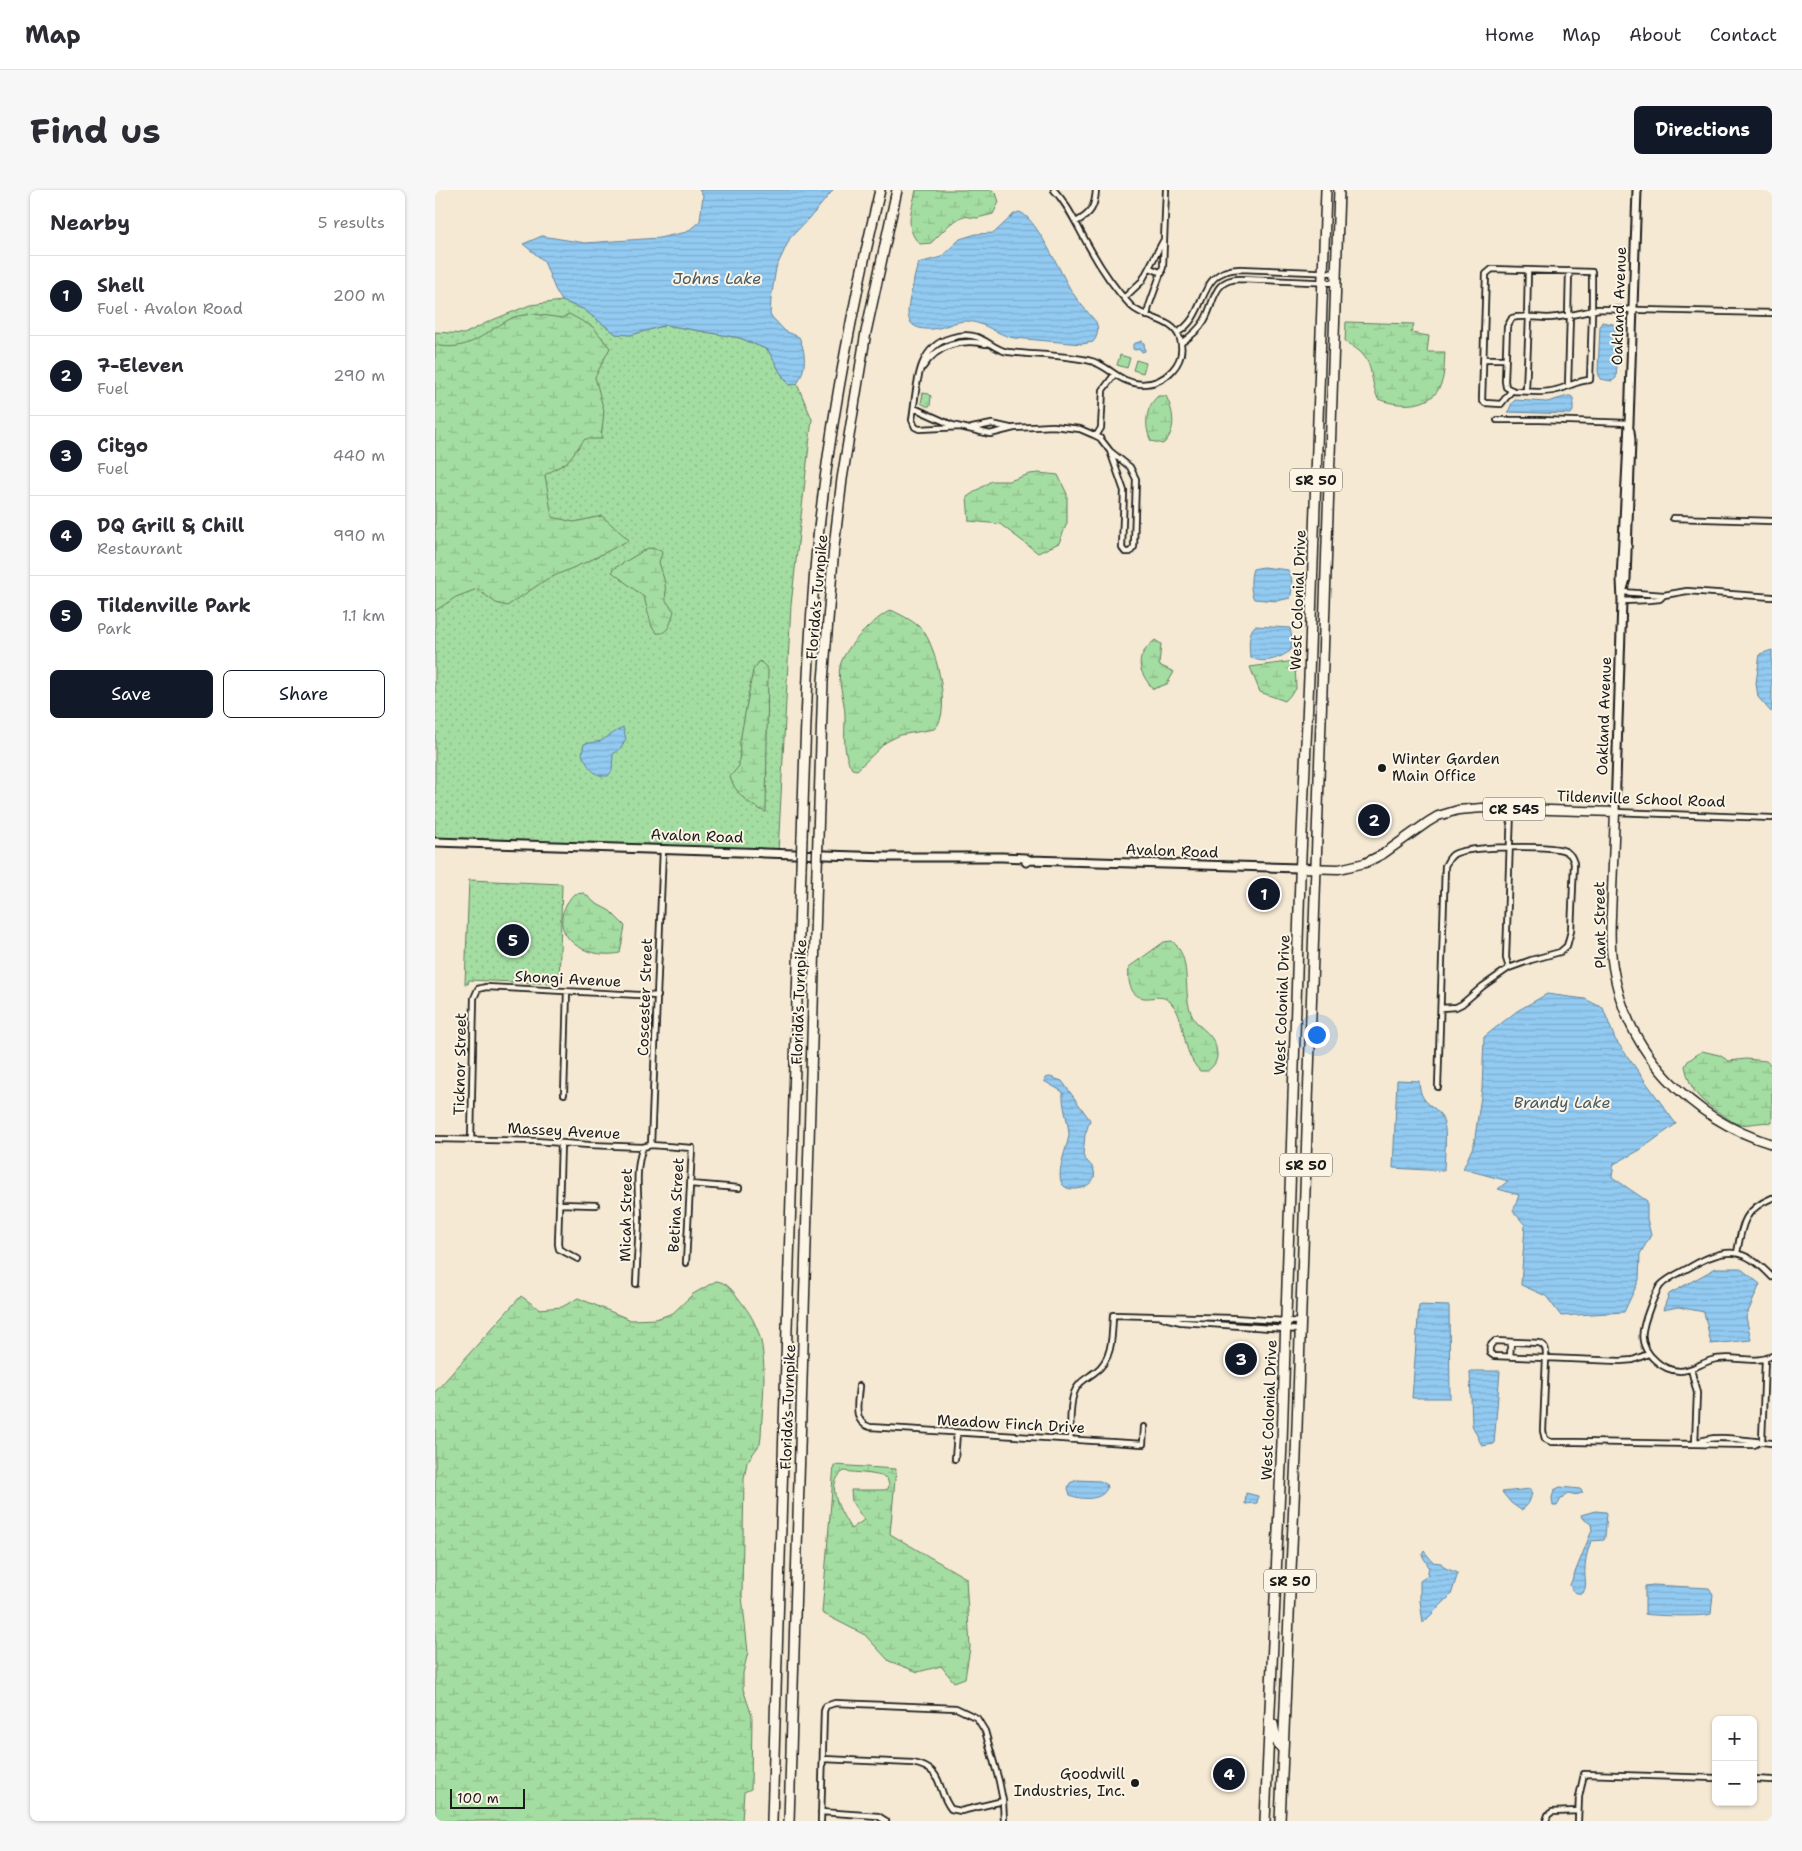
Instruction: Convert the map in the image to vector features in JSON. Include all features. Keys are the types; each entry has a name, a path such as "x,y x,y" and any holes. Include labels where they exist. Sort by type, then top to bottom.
{"highway":[{"name":"Florida's Turnpike","path":"772,1821 807,679 817,545 834,417 848,336 880,190"},
{"name":"Florida's Turnpike","path":"789,1821 823,681 834,547 842,479 866,332 897,190"},
{"name":"West Colonial Drive","path":"1265,1821 1282,1442 1300,868 1326,190"},
{"name":"West Colonial Drive","path":"1280,1821 1301,1326 1339,190"},
{"path":"1293,1108 1297,1147 1306,1160"},
{"path":"1292,1156 1301,1164 1306,1184"},
{"path":"1282,1442 1286,1445 1290,1454 1296,1456"},
{"path":"1279,1488 1288,1497 1292,1542"},
{"path":"1269,1706 1276,1740 1283,1750"},
{"path":"1269,1746 1278,1757 1282,1786"}],"main road":[{"name":"Oakland Avenue","path":"1615,812 1637,190"},
{"name":"Tildenville School Road","path":"1315,868 1339,869 1365,863 1393,847 1417,828 1438,816 1469,808 1615,812"},
{"name":"Plant Street","path":"1615,812 1611,950 1615,980 1622,1004 1633,1028 1649,1056 1673,1085 1701,1110 1743,1133 1772,1144"},
{"name":"Avalon Road","path":"435,842 959,858 1025,862 1029,860 1315,868"}],"street":[{"path":"1055,190 1068,207 1099,264 1123,298 1133,308 1169,325 1177,333 1181,343 1181,354 1177,366 1159,380 1141,384 1114,375 1104,366 1087,360 1008,352 990,344 969,341 950,344 935,354 920,372 912,420 917,428 961,427 990,434 1014,428 1059,426 1080,429 1096,436 1110,451 1130,467 1136,478 1134,547 1128,552 1122,548 1123,491 1110,451"},
{"path":"1076,222 1093,210 1096,202 1096,190"},
{"path":"1147,316 1162,273 1166,190"},
{"path":"1123,298 1142,281 1165,235"},
{"path":"1150,268 1162,273"},
{"path":"1177,333 1187,326 1196,315 1208,285 1217,276 1232,269 1336,273"},
{"path":"1512,390 1501,404 1485,403 1482,400 1486,274 1491,269 1592,272 1592,311 1590,380 1580,380 1556,390 1512,390 1507,387 1505,381 1505,359 1507,327 1508,322 1512,318 1569,316 1592,311 1598,309 1772,313"},
{"path":"1266,281 1267,270"},
{"path":"1526,391 1528,270"},
{"path":"1568,386 1569,271"},
{"path":"1181,343 1193,334 1205,320 1216,292 1225,282 1233,279 1336,283"},
{"path":"1196,315 1205,320"},
{"path":"1484,359 1505,359"},
{"path":"1096,436 1101,428 1103,390 1114,375"},
{"path":"914,408 961,427"},
{"path":"1497,420 1629,423"},
{"path":"968,428 993,424 1014,428"},
{"path":"1673,518 1772,521"},
{"path":"1123,520 1135,520"},
{"path":"1314,531 1327,532"},
{"path":"1622,592 1663,595 1687,591 1772,597"},
{"path":"1622,601 1660,599 1663,595"},
{"path":"1509,968 1506,958 1511,809"},
{"name":"Tildenville School Road","path":"1615,812 1772,818"},
{"path":"1438,1087 1445,866 1450,857 1456,853 1475,848 1559,849 1567,852 1574,863 1571,931 1567,946 1560,952 1509,968 1483,986 1462,1004 1441,1008"},
{"name":"Coscester Street","path":"651,1145 663,849"},
{"name":"Shongi Avenue","path":"478,989 487,987 658,996"},
{"name":"Ticknor Street","path":"471,1140 474,998 478,989"},
{"path":"564,1094 567,991"},
{"name":"Massey Avenue","path":"435,1138 692,1148"},
{"path":"561,1143 558,1244 559,1250 578,1259"},
{"name":"Micah Street","path":"637,1284 639,1222 637,1186 639,1162 643,1147"},
{"name":"Betina Street","path":"686,1263 692,1148"},
{"path":"690,1184 739,1188"},
{"path":"1737,1253 1742,1226 1747,1215 1760,1203 1772,1198"},
{"path":"559,1204 597,1205"},
{"path":"1772,1277 1758,1262 1737,1253 1727,1252 1711,1255 1666,1280 1660,1287 1643,1326 1642,1340 1648,1354 1662,1367 1680,1371 1691,1369 1711,1360 1723,1358 1765,1359 1772,1356"},
{"path":"1071,1440 1073,1394 1080,1382 1097,1371 1105,1363 1110,1353 1113,1315 1232,1318 1301,1326"},
{"path":"1155,1316 1181,1322 1232,1326 1286,1325"},
{"path":"1232,1318 1232,1326"},
{"path":"1648,1354 1633,1360 1620,1361 1546,1358 1510,1357 1494,1356 1489,1349 1495,1341 1539,1343 1543,1345 1546,1358 1543,1431 1545,1439 1551,1442 1695,1444 1703,1440 1772,1442"},
{"path":"1510,1357 1511,1342"},
{"path":"1762,1442 1765,1359"},
{"path":"1691,1369 1697,1393 1695,1444"},
{"name":"Meadow Finch Drive","path":"859,1386 858,1418 861,1424 870,1428 1143,1444 1144,1427"},
{"path":"955,1459 957,1433"},
{"path":"821,1821 824,1711 826,1706 835,1703 956,1708 977,1718 985,1731 1003,1801 1005,1821"},
{"path":"823,1758 925,1765 938,1779 945,1802 951,1809 961,1811 1003,1801"},
{"path":"1578,1821 1581,1782 1584,1774 1712,1778"},
{"path":"1757,1779 1772,1780"},
{"path":"1546,1821 1547,1815 1551,1812 1578,1811"},
{"path":"821,1812 878,1816 886,1821"}],"green space":[{"path":"916,190 992,190 996,193 999,202 993,214 977,218 963,216 950,224 931,243 920,244 915,238 910,225"},
{"path":"562,301 583,309 616,334 631,335 666,325 740,338 768,350 789,385 797,384 812,419 791,605 778,853 435,842 435,332 464,334 530,305"},
{"path":"534,314 562,318 569,314 593,327 610,348 595,377 604,411 601,439 585,439 567,462 545,475 552,517 574,522 602,516 629,540 591,560 547,579 507,606 496,603 477,589 456,597 435,611 435,345 447,347 468,343 514,317"},
{"path":"1346,322 1414,324 1411,333 1429,336 1427,352 1445,352 1443,376 1437,392 1430,398 1414,404 1395,404 1378,399 1367,360 1355,348 1345,342"},
{"path":"1120,355 1130,358 1127,368 1117,365"},
{"path":"1136,360 1146,363 1143,373 1133,370"},
{"path":"923,393 931,396 930,406 921,403"},
{"path":"1158,396 1166,396 1171,408 1173,421 1171,433 1163,444 1151,441 1147,430 1148,411"},
{"path":"1039,473 1058,475 1067,494 1067,523 1059,543 1038,553 1000,524 969,521 967,497 991,481 1009,481"},
{"path":"648,548 661,550 659,562 665,583 666,601 674,611 667,630 661,633 657,633 652,627 644,597 612,572 613,569"},
{"path":"891,610 917,625 929,640 941,681 942,710 940,721 934,729 900,735 886,742 857,770 852,769 845,750 845,710 839,672 840,666 848,650 861,634"},
{"path":"1155,640 1161,644 1159,665 1174,672 1167,684 1153,689 1144,675 1140,664 1144,652"},
{"path":"760,661 768,669 766,812 744,798 735,788 730,777 739,766 740,741 753,670"},
{"path":"1295,661 1296,689 1285,701 1260,692 1250,667"},
{"path":"469,880 562,884 559,984 469,980 468,984 465,984"},
{"path":"584,893 595,903 610,911 625,926 620,953 605,954 592,952 570,940 564,931 562,920 565,907 574,894"},
{"path":"1172,941 1182,955 1185,964 1190,1010 1196,1022 1213,1040 1216,1047 1216,1060 1207,1071 1200,1071 1189,1054 1180,1019 1172,1004 1162,998 1139,997 1130,986 1129,967 1164,942"},
{"path":"1702,1051 1719,1055 1729,1061 1746,1059 1766,1061 1772,1066 1772,1123 1735,1123 1709,1106 1698,1096 1690,1084 1685,1066 1688,1061"},
{"path":"716,1281 729,1287 742,1302 751,1317 761,1340 764,1366 760,1444 747,1462 744,1479 742,1596 748,1652 743,1673 743,1689 752,1716 751,1789 744,1792 742,1821 435,1821 435,1392 521,1296 539,1309 562,1307 578,1298 631,1320 656,1319 673,1313 693,1294"},
{"path":"834,1465 896,1469 890,1534 966,1578 970,1648 965,1678 954,1682 941,1666 918,1672 889,1661 865,1635 822,1613","holes":["844,1471 883,1476 887,1478 889,1485 888,1489 884,1490 851,1490 852,1502 864,1520 851,1529 839,1508 835,1492 835,1484 838,1477"]}],"water":[{"name":"Johns Lake","path":"699,190 833,190 790,238 776,268 770,315 785,331 799,337 804,355 804,366 797,384 789,385 768,350 740,338 666,325 631,335 616,334 583,309 562,301 544,261 523,244 542,236 585,243 659,238 687,232 700,221 703,195"},
{"path":"1019,212 1033,224 1040,234 1072,292 1096,322 1097,332 1093,342 1082,344 1014,338 980,324 967,321 933,329 923,329 911,323 908,311 919,263 941,257 960,239 976,234 994,233 1014,214"},
{"path":"1602,322 1613,324 1617,337 1616,378 1612,381 1600,379 1598,371 1600,326"},
{"path":"1142,341 1145,351 1133,349 1133,344"},
{"path":"1568,396 1573,398 1573,411 1571,414 1508,412 1515,400 1547,402"},
{"path":"1263,567 1288,570 1292,584 1290,598 1277,601 1254,599 1251,589 1252,572 1253,569"},
{"path":"1255,626 1290,628 1292,638 1291,650 1271,660 1254,659 1250,656 1249,644 1251,632"},
{"path":"1772,650 1771,712 1758,697 1756,683 1760,654"},
{"path":"623,727 626,739 619,750 613,754 612,771 608,776 598,775 589,766 582,754 584,744 601,741"},
{"name":"Brandy Lake","path":"1547,994 1585,999 1603,1008 1615,1039 1676,1124 1640,1150 1614,1164 1612,1177 1647,1201 1647,1219 1651,1235 1640,1254 1639,1280 1624,1312 1561,1316 1546,1296 1521,1285 1525,1225 1513,1211 1519,1195 1498,1189 1508,1181 1463,1169 1474,1144 1482,1089 1484,1037 1517,1011"},
{"path":"1050,1077 1062,1081 1090,1120 1085,1135 1083,1155 1093,1169 1094,1178 1092,1182 1082,1188 1074,1189 1066,1187 1061,1183 1061,1166 1069,1134 1063,1103 1063,1092 1044,1081 1045,1078"},
{"path":"1397,1080 1419,1081 1420,1090 1425,1101 1437,1111 1443,1120 1445,1131 1444,1171 1393,1168"},
{"path":"1716,1268 1740,1268 1760,1284 1746,1317 1751,1340 1711,1344 1704,1312 1678,1307 1663,1310 1669,1294"},
{"path":"1419,1305 1449,1306 1450,1398 1412,1398"},
{"path":"1470,1371 1500,1371 1494,1444 1482,1446 1472,1425"},
{"path":"1077,1480 1100,1481 1106,1484 1107,1488 1101,1495 1096,1497 1075,1497 1070,1495 1068,1488 1070,1483"},
{"path":"1560,1487 1580,1489 1583,1492 1575,1495 1568,1493 1557,1506 1553,1506 1554,1490"},
{"path":"1530,1489 1532,1491 1529,1502 1521,1510 1511,1503 1502,1492"},
{"path":"1246,1493 1258,1496 1257,1503 1245,1504"},
{"path":"1595,1511 1607,1513 1605,1537 1604,1540 1591,1541 1586,1562 1586,1584 1583,1593 1576,1593 1570,1585 1592,1530 1591,1524 1582,1518 1581,1515"},
{"path":"1424,1551 1433,1562 1441,1563 1445,1568 1458,1573 1451,1595 1423,1623 1420,1581 1427,1576 1429,1567 1422,1555"},
{"path":"1645,1586 1709,1588 1713,1594 1711,1614 1679,1616 1645,1614"}],"place":[{"name":"Winter Garden Main Office","path":"1382,768"},
{"name":"7-Eleven","path":"1374,820"},
{"name":"Shell","path":"1264,894"},
{"name":"Tildenville Park","path":"513,940"},
{"name":"Citgo","path":"1241,1359"},
{"name":"DQ Grill & Chill","path":"1229,1774"},
{"name":"Goodwill Industries, Inc.","path":"1135,1783"}]}
